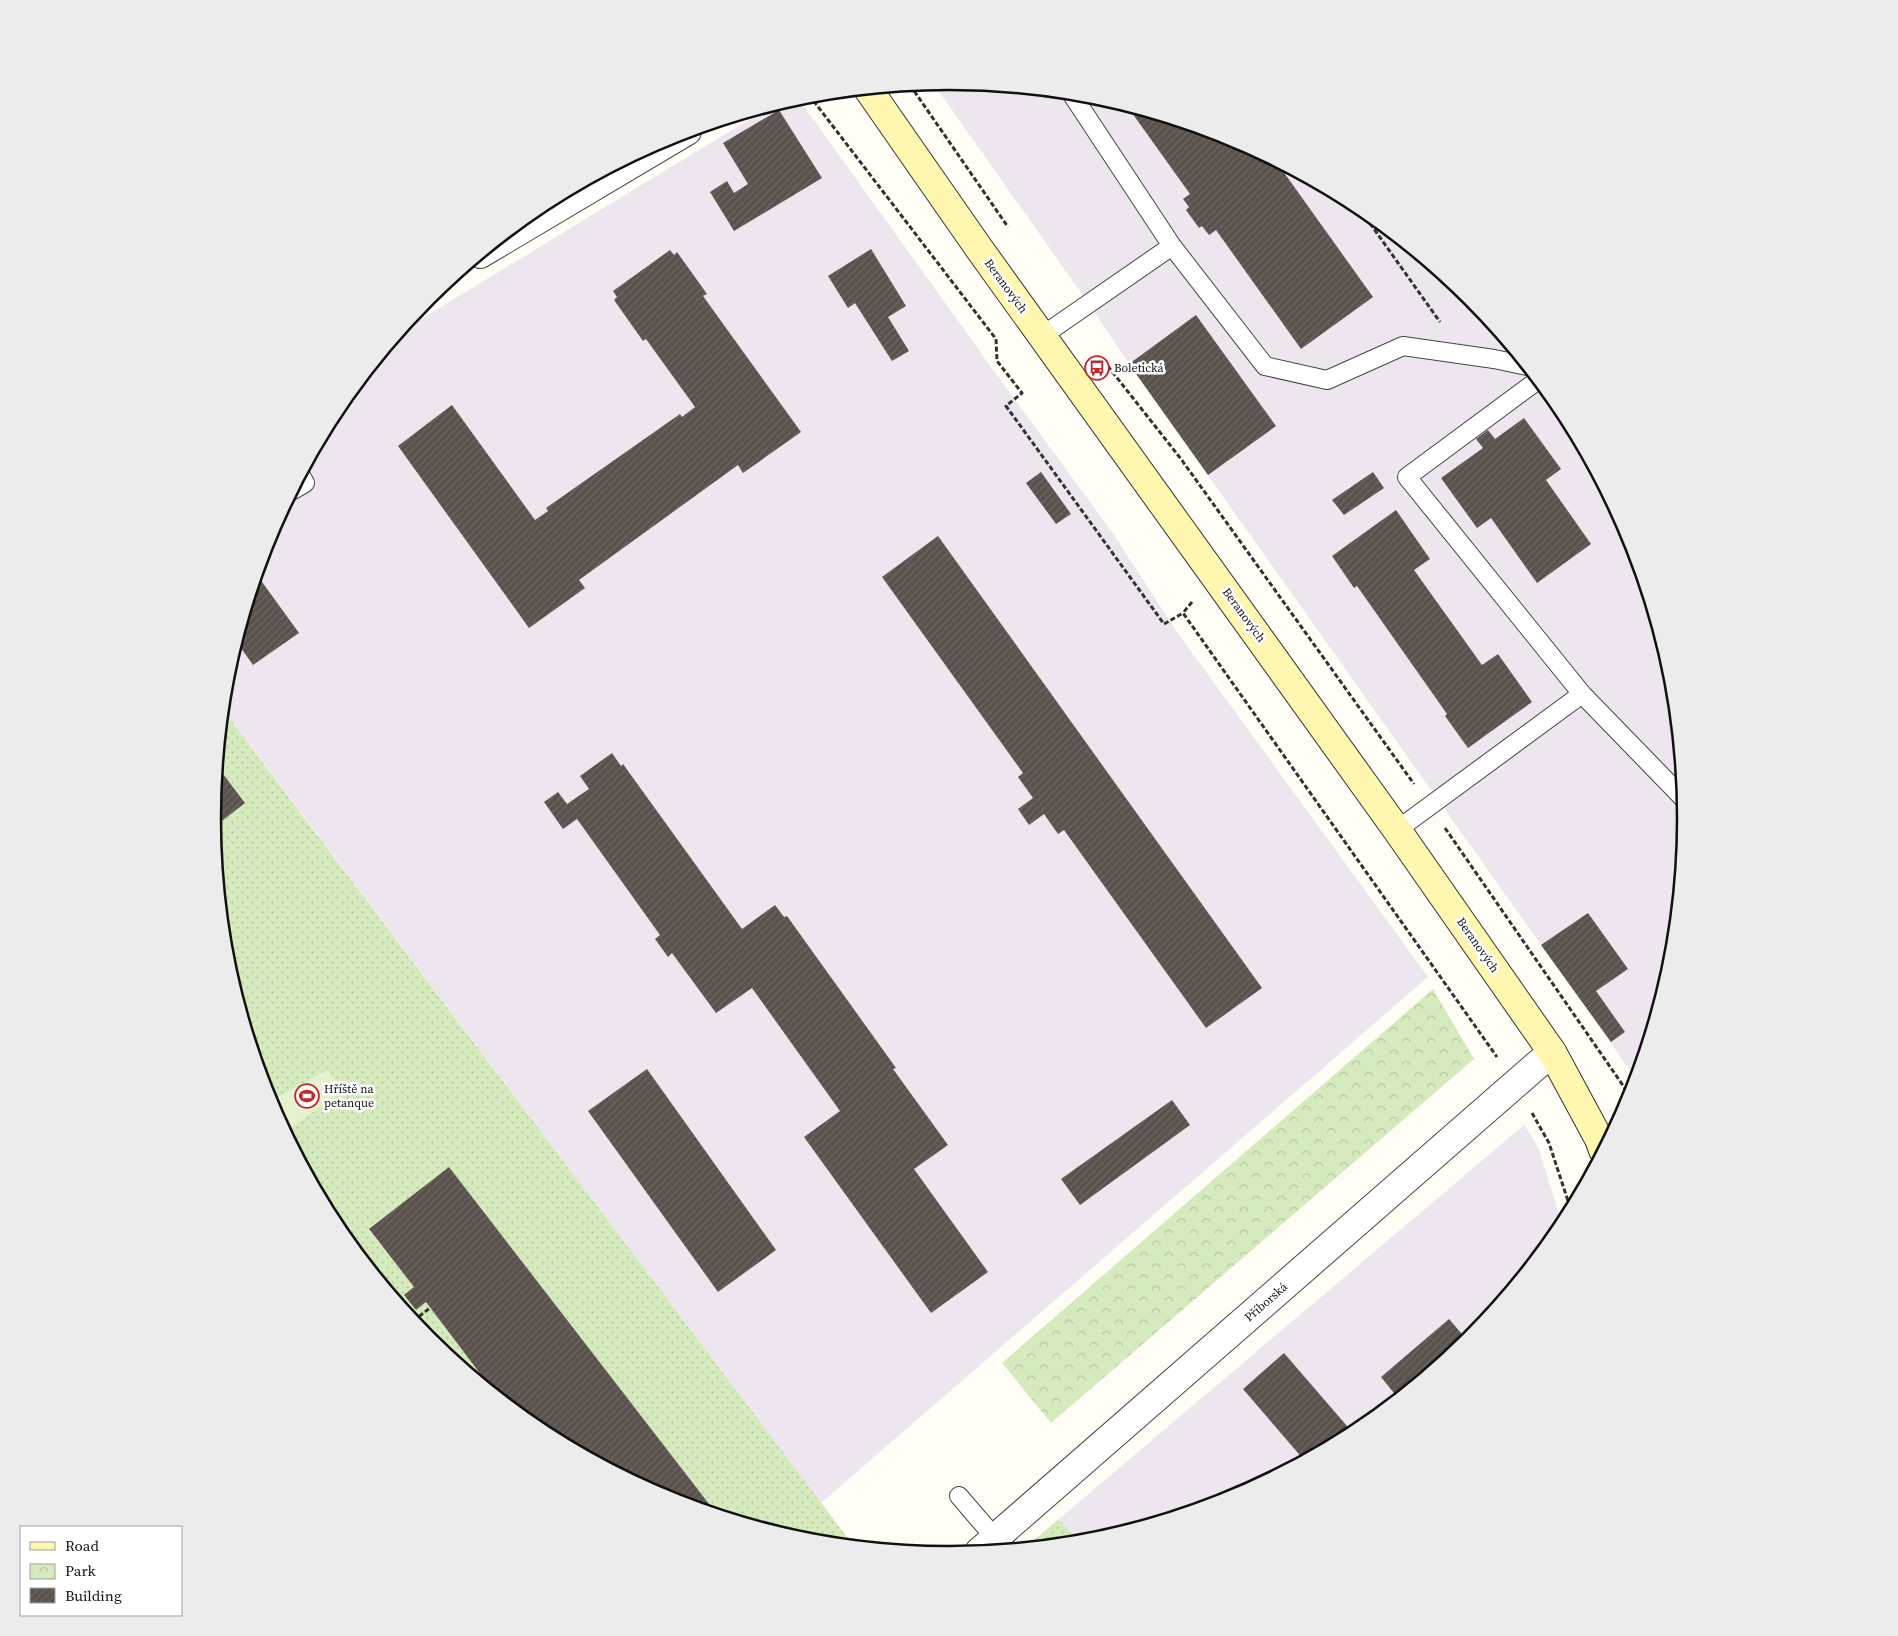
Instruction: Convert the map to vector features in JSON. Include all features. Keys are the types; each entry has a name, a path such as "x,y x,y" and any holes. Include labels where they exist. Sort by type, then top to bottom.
{"street":[{"name":"Beranových","path":"872,94 1042,336 1397,830 1552,1052 1600,1144"},
{"path":"521,230 640,159"},
{"name":"Příborská","path":"988,1544 1552,1052"}],"lane":[{"path":"1077,102 1172,246 1265,366 1327,380 1403,346 1518,364"},
{"path":"1042,336 1172,246"},
{"path":"1533,384 1407,477 1582,694 1676,791"},
{"path":"1397,830 1582,694"},
{"path":"959,1496 987,1544"}],"path":[{"path":"914,91 1011,232"},
{"path":"814,103 996,339 997,361 1022,393 1006,406 1164,624 1183,613 1214,573"},
{"path":"1373,227 1463,354"},
{"path":"1070,317 1180,459 1429,806 1625,1088"},
{"path":"1183,613 1516,1084 1549,1143 1568,1200"},
{"path":"419,1316 430,1308"}],"shaded area":[{"path":"938,90 997,92 1044,96 1091,104 1183,129 1228,145 1271,165 1313,188 1392,240 1464,303 1527,375 1579,454 1602,496 1622,539 1652,630 1663,676 1671,723 1677,818 1671,913 1663,960 1652,1006 1631,1072 1129,364 1089,304"},
{"path":"803,105 1112,532 1177,632 1428,977 821,1503 228,716 246,630 276,539 296,496 344,414 371,375 402,338 417,322 757,116"},
{"path":"1524,1125 1538,1147 1559,1215 1527,1261 1496,1298 1464,1333 1429,1365 1392,1396 1353,1423 1271,1471 1228,1491 1137,1521 1074,1535 1059,1519"}],"green space":[{"path":"228,716 849,1539 761,1521 710,1505 449,1167 369,1230 414,1287 416,1310 426,1302 481,1375 434,1333 371,1261 319,1182 290,1128 342,1090 278,1101 246,1006 235,960 227,913 221,822 245,803 223,774"},
{"path":"1433,989 1474,1059 1051,1423 1002,1363"},
{"name":"Hříště na petanque","path":"327,1070 343,1090 290,1128 276,1098"},
{"path":"1059,1519 1074,1535 1044,1540 1033,1541"}],"building":[{"path":"779,111 822,178 734,231 710,192 727,181 734,193 748,184 723,143"},
{"path":"1133,114 1228,145 1286,173 1373,297 1301,349 1216,230 1209,235 1202,226 1199,228 1186,210 1189,207 1183,199 1190,194"},
{"path":"871,249 906,306 888,317 909,351 892,361 855,303 848,308 828,276"},
{"path":"670,250 674,255 677,252 707,294 703,296 801,432 743,473 738,465 579,580 585,588 529,628 398,446 452,405 535,520 548,511 546,508 680,414 682,417 695,407 646,339 643,341 614,300 617,297 613,291"},
{"path":"1196,315 1276,426 1208,475 1129,364"},
{"path":"1524,418 1561,469 1546,480 1591,544 1537,583 1491,518 1477,528 1441,478 1483,448 1476,439 1488,430 1495,439"},
{"path":"1041,472 1071,514 1056,524 1026,483"},
{"path":"1373,472 1384,488 1344,515 1332,500"},
{"path":"1396,510 1430,559 1414,570 1482,665 1498,654 1532,702 1468,748 1445,716 1447,714 1357,586 1354,588 1332,556"},
{"path":"938,536 1262,988 1206,1028 1064,830 1058,834 1044,814 1029,825 1018,809 1033,798 1018,777 1023,773 882,577"},
{"path":"261,581 299,633 253,665 242,649"},
{"path":"612,753 621,766 623,764 742,929 775,905 784,917 787,916 896,1068 893,1069 948,1145 914,1169 988,1272 931,1313 804,1137 840,1111 752,988 716,1013 672,953 668,957 655,939 660,935 577,819 563,829 544,802 558,792 567,804 589,789 580,776"},
{"path":"223,774 245,803 221,822"},
{"path":"1588,913 1628,969 1596,991 1625,1032 1611,1042 1541,945"},
{"path":"647,1069 776,1250 718,1292 588,1111"},
{"path":"1172,1100 1190,1125 1080,1205 1061,1179"},
{"path":"449,1167 710,1505 670,1491 627,1471 585,1448 506,1396 481,1375 426,1302 416,1310 404,1295 414,1287 369,1229"},
{"path":"1449,1319 1462,1334 1395,1394 1381,1377"},
{"path":"1284,1353 1347,1427 1300,1455 1243,1389"}],"place":[{"name":"Boletická","path":"1097,368"},
{"name":"Hříště na petanque","path":"307,1096"}]}
